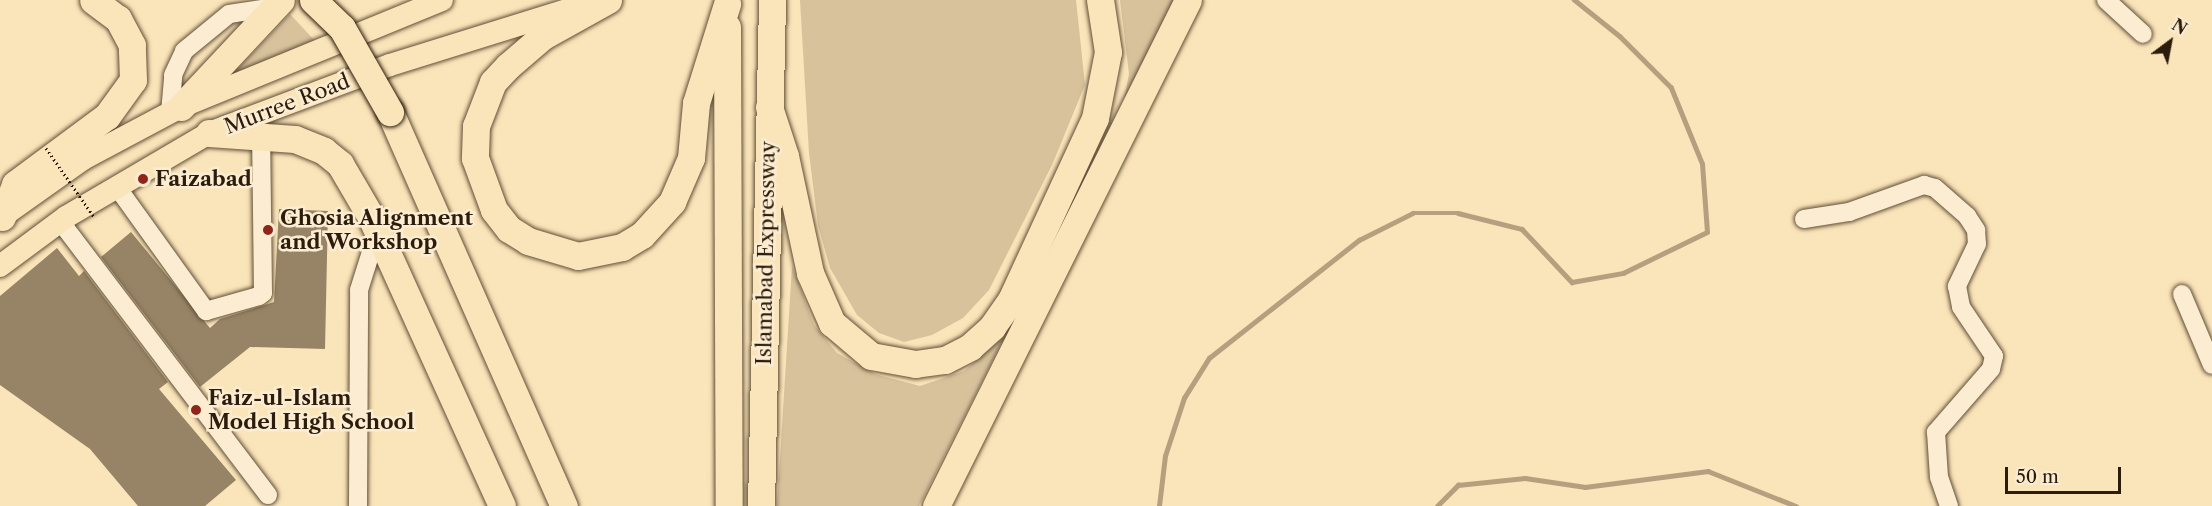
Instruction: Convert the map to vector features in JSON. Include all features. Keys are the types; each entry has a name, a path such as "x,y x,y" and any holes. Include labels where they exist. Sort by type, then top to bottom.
{"highway":[{"path":"1,217 15,184 107,116 133,80 132,45 118,18 93,0"},
{"path":"314,0 347,34 390,112 564,506"},
{"path":"608,0 543,36 508,66 493,82 476,126 475,158 494,210 509,229 528,241 578,256 622,247 642,235 672,202 691,158 696,103 727,2"},
{"name":"Islamabad Expressway","path":"761,506 772,0"},
{"path":"769,107 785,156 810,273 832,323 871,356 915,364 945,360 970,348 993,327 1011,300 1095,118 1108,52 1100,0"},
{"path":"936,506 1188,0"},
{"name":"Islamabad Expressway","path":"727,2 729,506"},
{"path":"175,110 278,3"},
{"path":"209,133 296,139 324,151 340,164 377,233 502,506"}],"main road":[{"path":"1,217 83,159 175,110 442,0"},
{"name":"Murree Road","path":"0,266 60,221 209,133 390,65 601,0"}],"street":[{"path":"2106,0 2143,33"},
{"path":"175,110 173,75 184,51 229,14 278,3"},
{"path":"117,187 207,311 259,296 263,293 261,136"},
{"path":"1804,219 1849,212 1924,185 1935,188 1967,216 1976,230 1977,244 1958,286 1961,307 1994,356 1991,369 1936,432 1939,477 1949,506"},
{"path":"60,221 268,495"},
{"path":"358,506 359,290 377,233"},
{"path":"2182,294 2212,365"}],"path":[{"path":"46,148 94,217"}],"shaded area":[{"path":"800,0 1076,0 1085,85 1052,165 989,290 963,318 932,335 904,342 879,333 857,315 830,268 818,225 809,153"},
{"path":"1120,0 1174,0 1124,100 1129,74"},
{"path":"290,14 315,41 233,74"},
{"path":"792,266 814,325 837,353 875,374 920,386 964,371 1005,336 919,506 777,506"}],"building":[{"path":"279,209 328,211 325,349 250,347 200,387 101,257 131,232 210,328 220,319 274,302"},
{"path":"57,248 79,276 84,271 168,382 159,389 236,480 205,506 138,506 90,449 0,385 0,296"}],"waterway":[{"path":"1159,506 1165,456 1184,398 1209,358 1359,240 1413,213 1458,213 1522,229 1572,282 1623,273 1707,232 1702,164 1671,88 1620,37 1574,0"},
{"path":"1437,506 1458,485 1525,478 1585,487 1708,471 1796,506"}],"place":[{"name":"Faizabad","path":"143,179"},
{"name":"Ghosia Alignment and Workshop","path":"268,230"},
{"name":"Faiz-ul-Islam Model High School","path":"196,410"}]}
